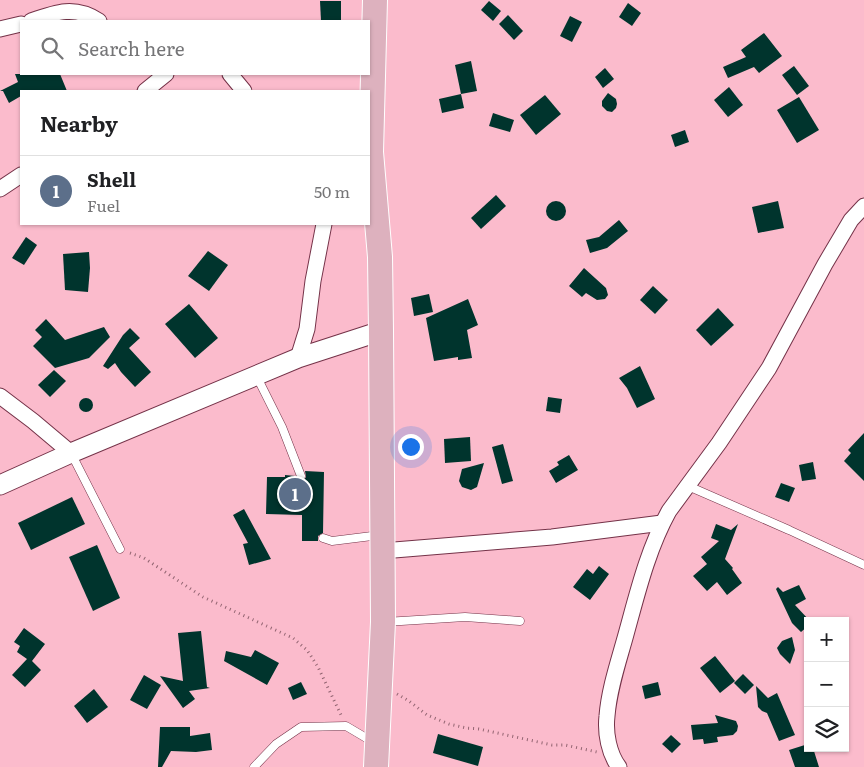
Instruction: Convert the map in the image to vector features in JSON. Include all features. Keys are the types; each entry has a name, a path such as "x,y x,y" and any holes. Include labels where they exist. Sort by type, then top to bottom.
{"main road":[{"path":"375,0 370,152 380,257 383,622 376,756"}],"street":[{"path":"64,0 76,11 97,20"},
{"path":"34,20 51,14 76,11"},
{"path":"0,29 20,24"},
{"path":"146,90 165,75"},
{"path":"231,75 243,90"},
{"path":"0,189 20,176"},
{"path":"616,761 607,717 611,690 647,558 662,523 769,368 825,264 851,220 864,206"},
{"path":"298,358 307,329 313,281 324,225"},
{"path":"0,485 71,453 298,358 382,331"},
{"path":"0,396 71,453"},
{"path":"382,543 552,537 662,523"}],"lane":[{"path":"256,375 282,427 301,476"},
{"path":"71,453 120,549"},
{"path":"688,486 790,530 864,565"},
{"path":"323,538 332,541 382,543"},
{"path":"383,622 465,616 520,620"},
{"path":"254,767 276,744 301,727 346,726 376,756"}],"path":[{"path":"120,549 144,558 202,597 292,638 307,650 318,667 346,726"},
{"path":"379,684 409,701 427,715 449,724 552,745 565,745 584,749 616,761"}],"building":[{"path":"320,1 341,1 341,20 321,20"},
{"path":"489,1 501,11 493,21 481,10"},
{"path":"628,3 641,13 632,26 619,17"},
{"path":"508,15 523,31 514,40 499,24"},
{"path":"570,16 582,22 572,42 560,36"},
{"path":"764,33 782,56 759,73 754,67 728,78 723,67 746,57 741,50"},
{"path":"471,61 477,91 461,94 455,65"},
{"path":"794,66 809,86 797,95 782,75"},
{"path":"605,68 614,79 603,88 595,77"},
{"path":"15,74 60,75 67,90 20,90 20,97 9,103 3,91 0,91 18,82"},
{"path":"729,87 743,105 728,117 714,100"},
{"path":"608,93 616,99 616,108 612,112 607,111 602,106 602,101"},
{"path":"461,94 464,108 442,113 439,99"},
{"path":"545,95 561,114 536,135 520,115"},
{"path":"799,97 819,130 797,143 777,110"},
{"path":"493,113 514,120 510,132 489,126"},
{"path":"685,130 689,142 675,147 671,135"},
{"path":"496,195 506,206 481,229 471,218"},
{"path":"556,201 563,204 566,211 563,218 556,221 549,218 546,211 549,204"},
{"path":"778,201 784,228 758,233 752,207"},
{"path":"619,220 628,231 607,248 590,253 586,240 599,237"},
{"path":"26,237 37,245 24,265 12,258"},
{"path":"208,251 228,265 209,291 188,276"},
{"path":"89,252 88,292 65,290 63,254"},
{"path":"584,268 606,288 608,295 605,299 597,300 586,293 582,297 569,286"},
{"path":"653,286 668,300 655,314 640,300"},
{"path":"429,294 433,312 414,316 411,298"},
{"path":"468,299 478,325 467,330 472,358 458,360 458,357 434,361 426,318"},
{"path":"189,304 218,338 195,358 165,324"},
{"path":"718,308 734,325 711,346 696,330"},
{"path":"46,319 65,340 104,327 110,337 89,358 55,368 33,346 42,337 35,330"},
{"path":"130,328 140,338 129,348 151,372 135,387 115,363 108,369 103,366 123,335"},
{"path":"640,366 655,399 637,408 627,388 619,378"},
{"path":"54,370 66,381 50,397 38,385"},
{"path":"548,397 562,399 560,413 546,411"},
{"path":"86,398 91,400 93,405 91,410 86,412 81,410 79,405 81,400"},
{"path":"864,433 864,481 844,461 851,453 848,450"},
{"path":"470,437 471,461 445,463 444,439"},
{"path":"503,444 513,481 502,484 492,447"},
{"path":"569,455 578,470 556,483 549,471 559,465 557,462"},
{"path":"813,462 816,479 802,481 799,465"},
{"path":"484,463 477,487 471,490 462,487 459,481 462,469"},
{"path":"305,471 324,472 323,533 318,536 318,541 302,541 302,515 266,514 267,477 295,476 298,481 303,481 306,477"},
{"path":"781,483 795,488 789,502 775,497"},
{"path":"72,497 85,524 31,550 18,523"},
{"path":"244,509 271,559 249,565 243,544 248,543 233,515"},
{"path":"716,524 731,530 738,524 725,559 742,583 727,595 717,582 707,591 693,576 707,564 701,557 719,541 711,538"},
{"path":"97,545 120,598 93,611 69,557"},
{"path":"599,566 609,574 590,600 573,587 587,569 593,574"},
{"path":"799,585 806,599 795,605 806,617 804,617 804,629 801,632 792,623 776,589 778,587 783,592"},
{"path":"24,628 45,644 32,661 41,670 25,687 12,675 27,659 17,652 20,646 14,642"},
{"path":"201,631 207,687 210,688 189,691 195,699 183,708 160,676 183,681 178,633"},
{"path":"792,637 795,650 790,664 777,648 782,641"},
{"path":"255,650 279,663 267,685 224,661 226,651 251,657"},
{"path":"715,656 735,681 720,693 700,668"},
{"path":"743,674 754,685 745,694 734,683"},
{"path":"144,675 161,685 147,709 130,700"},
{"path":"301,682 307,694 293,700 288,688"},
{"path":"658,682 661,695 645,699 642,686"},
{"path":"756,686 768,698 777,693 795,735 779,741 767,713 758,707"},
{"path":"94,689 108,707 87,723 74,706"},
{"path":"715,715 736,721 737,731 733,735 717,737 718,742 704,744 703,739 693,740 691,725 718,723"},
{"path":"160,727 190,727 190,736 210,733 212,750 196,752 171,751 162,767 158,767"},
{"path":"438,734 483,747 478,766 433,753"},
{"path":"671,735 681,744 672,753 662,744"},
{"path":"804,745 804,752 814,752 819,767 795,767 789,750"}],"place":[{"name":"Shell","path":"295,494"}]}
